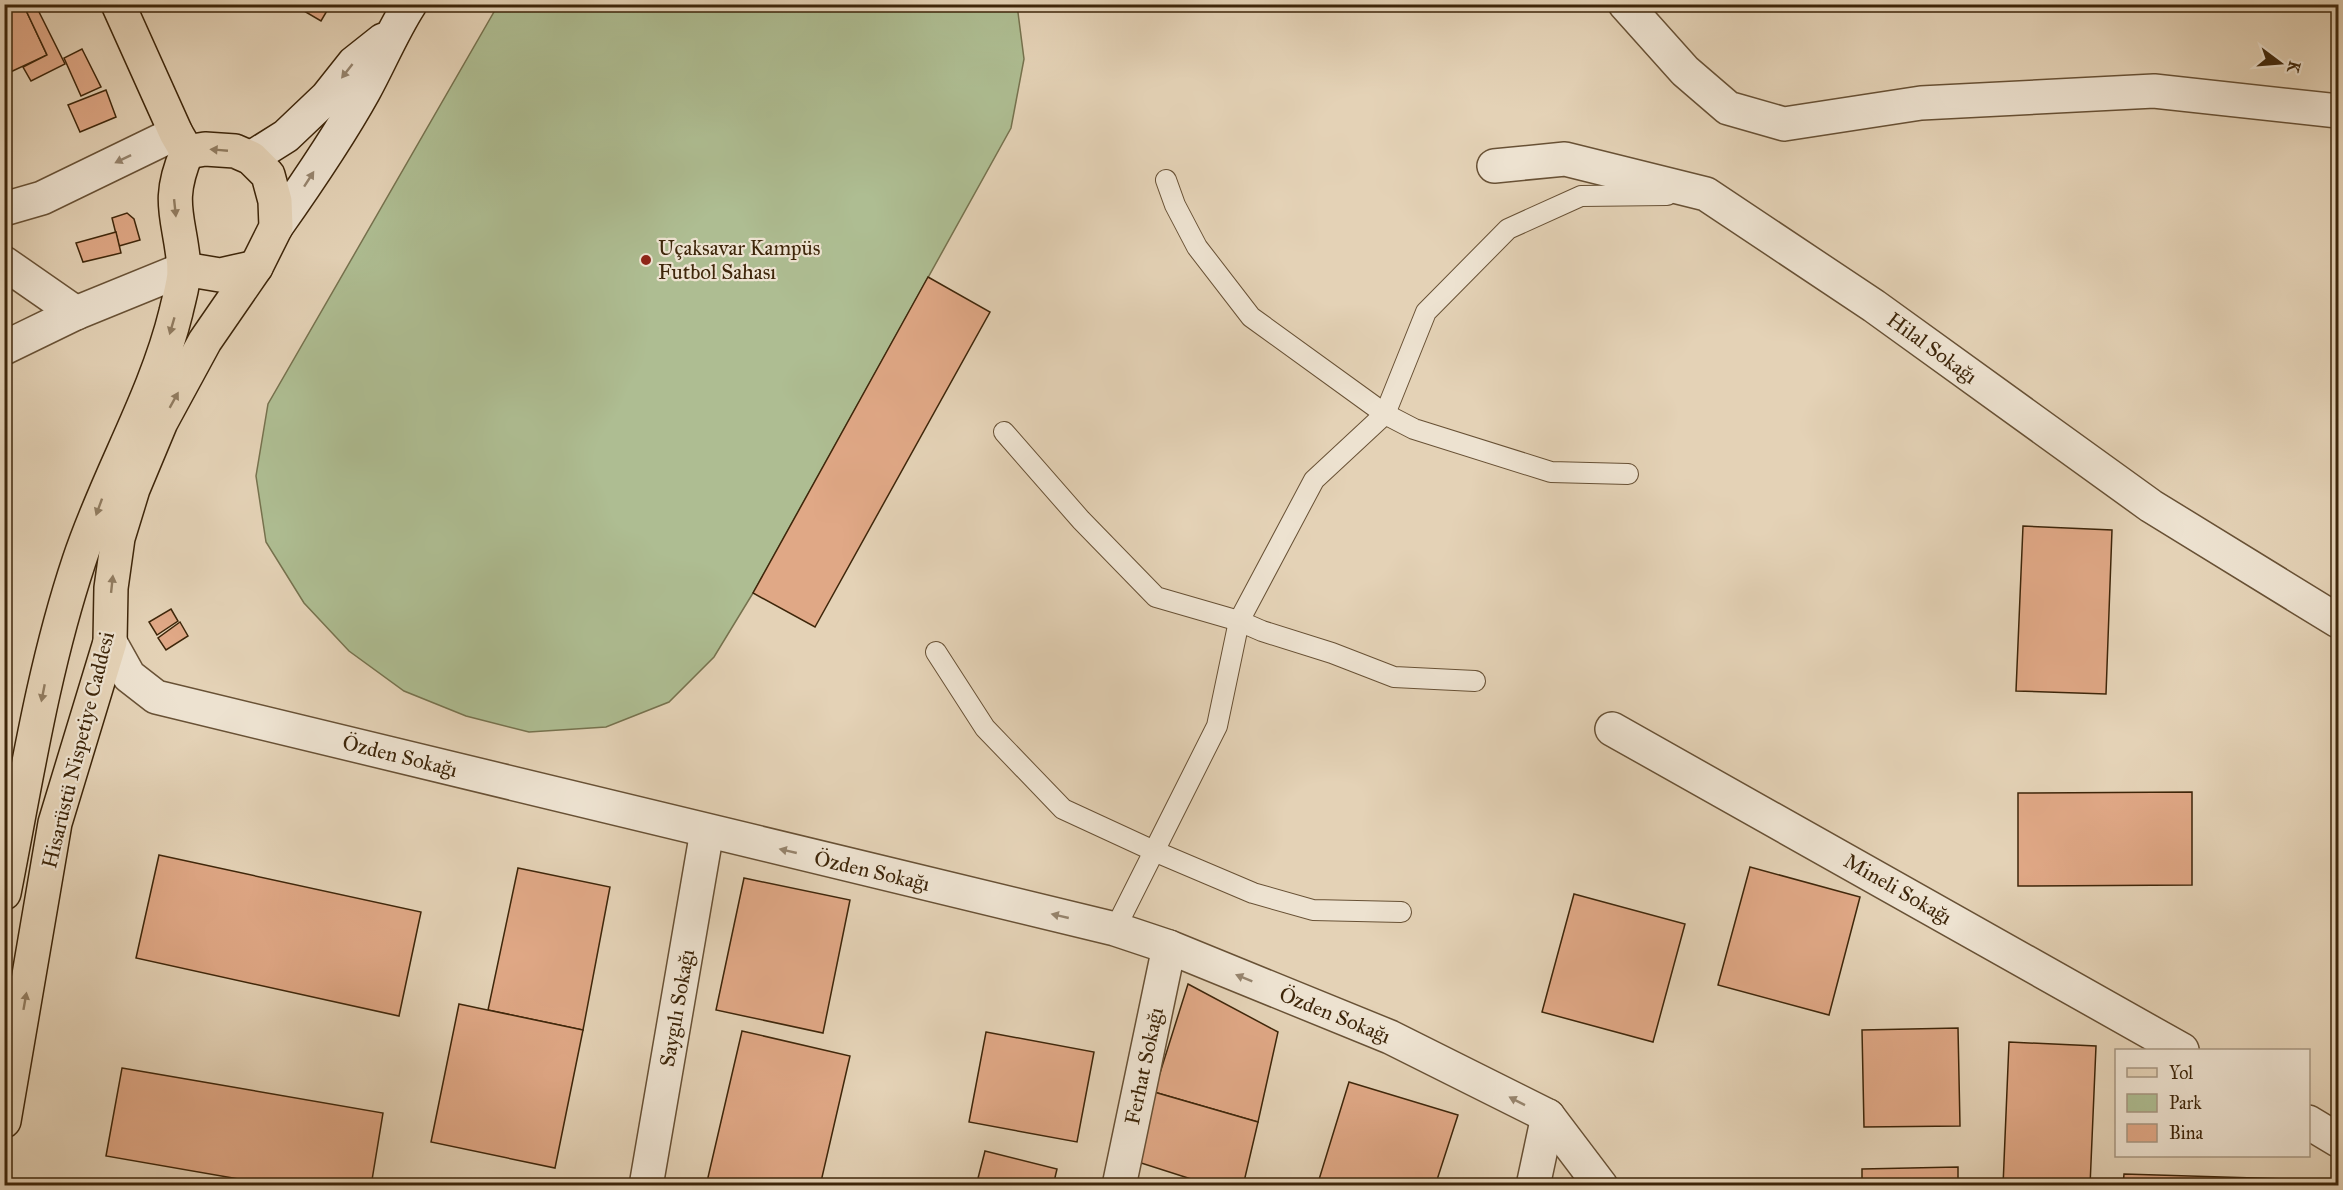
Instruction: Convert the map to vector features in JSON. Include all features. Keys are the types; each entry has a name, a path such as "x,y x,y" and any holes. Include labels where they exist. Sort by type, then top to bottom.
{"main road":[{"path":"4,893 48,664 79,561 108,484 164,354 176,311 184,269 173,197 181,143 118,4"},
{"path":"181,143 205,149 235,151 251,158 268,175 275,201 276,228 256,267 220,275 184,269"},
{"name":"Hisarüstü Nispetiye Caddesi","path":"4,1121 55,823 110,642 111,588 118,538 133,489 161,422 205,341 256,267"}],"street":[{"path":"276,228 308,182 365,90 392,34 410,4"},
{"path":"1625,4 1684,71 1728,108 1784,124 1921,104 2154,92 2338,111"},
{"path":"251,158 286,136 327,97 354,63 392,34"},
{"path":"4,209 42,198 181,143"},
{"name":"Hilal Sokağı","path":"1494,166 1565,159 1706,194 1874,306 2151,506 2338,621"},
{"path":"4,263 76,313"},
{"path":"4,348 76,313 184,269"},
{"name":"Özden Sokağı","path":"110,642 129,676 156,697 1115,929 1169,947 1390,1037 1548,1116 1601,1185"},
{"name":"Mineli Sokağı","path":"1612,729 2180,1049"},
{"name":"Saygılı Sokağı","path":"646,1185 707,831"},
{"name":"Ferhat Sokağı","path":"1119,1185 1169,947"},
{"path":"1533,1185 1548,1116"},
{"path":"2310,1123 2338,1140"}],"lane":[{"path":"1166,180 1175,205 1197,247 1251,317 1385,414 1414,429 1551,472 1628,474"},
{"path":"1115,929 1217,726 1239,621 1314,480 1385,414 1426,312 1508,229 1581,196 1706,194"},
{"path":"1004,432 1081,520 1155,597 1239,621 1262,631 1332,652 1394,677 1475,681"},
{"path":"936,652 985,728 1063,809 1154,851 1253,892 1313,910 1401,912"}],"green space":[{"name":"Uçaksavar Kampüs Futbol Sahası","path":"498,5 1017,5 1024,59 1011,128 753,593 714,657 669,702 606,727 529,732 466,716 404,691 349,651 304,603 266,542 256,476 268,404"}],"building":[{"path":"4,4 23,4 47,55 4,75"},
{"path":"23,4 35,4 65,64 31,81 23,67 47,55"},
{"path":"292,4 331,4 321,21"},
{"path":"82,49 101,87 81,96 64,58"},
{"path":"106,90 116,117 80,132 68,105"},
{"path":"127,213 134,219 140,240 119,246 112,218"},
{"path":"116,232 121,253 83,262 76,243"},
{"path":"928,277 990,312 815,627 753,593"},
{"path":"2023,526 2112,530 2106,694 2016,691"},
{"path":"171,609 178,621 157,635 149,622"},
{"path":"180,622 188,636 166,650 158,638"},
{"path":"2192,792 2192,885 2018,886 2018,793"},
{"path":"159,855 421,912 399,1016 136,958"},
{"path":"1750,867 1860,897 1829,1015 1718,985"},
{"path":"518,868 610,887 583,1030 488,1010"},
{"path":"744,878 850,900 823,1033 716,1010"},
{"path":"1574,894 1685,924 1653,1042 1542,1012"},
{"path":"1188,984 1278,1032 1258,1122 1154,1092"},
{"path":"459,1004 583,1030 555,1168 431,1142"},
{"path":"1958,1028 1960,1126 1864,1127 1862,1030"},
{"path":"742,1031 850,1056 820,1186 706,1186"},
{"path":"986,1032 1094,1052 1077,1142 969,1122"},
{"path":"2009,1042 2096,1046 2090,1186 2003,1186"},
{"path":"122,1068 383,1113 371,1186 279,1186 106,1156"},
{"path":"1349,1082 1458,1115 1435,1186 1317,1186"},
{"path":"1154,1092 1258,1122 1243,1186 1213,1186 1138,1162"},
{"path":"985,1151 1057,1169 1053,1186 976,1186"},
{"path":"1958,1167 1958,1186 1862,1186 1862,1169"},
{"path":"2124,1174 2292,1179 2291,1186 2123,1186"}],"place":[{"name":"Uçaksavar Kampüs Futbol Sahası","path":"646,260"}]}
